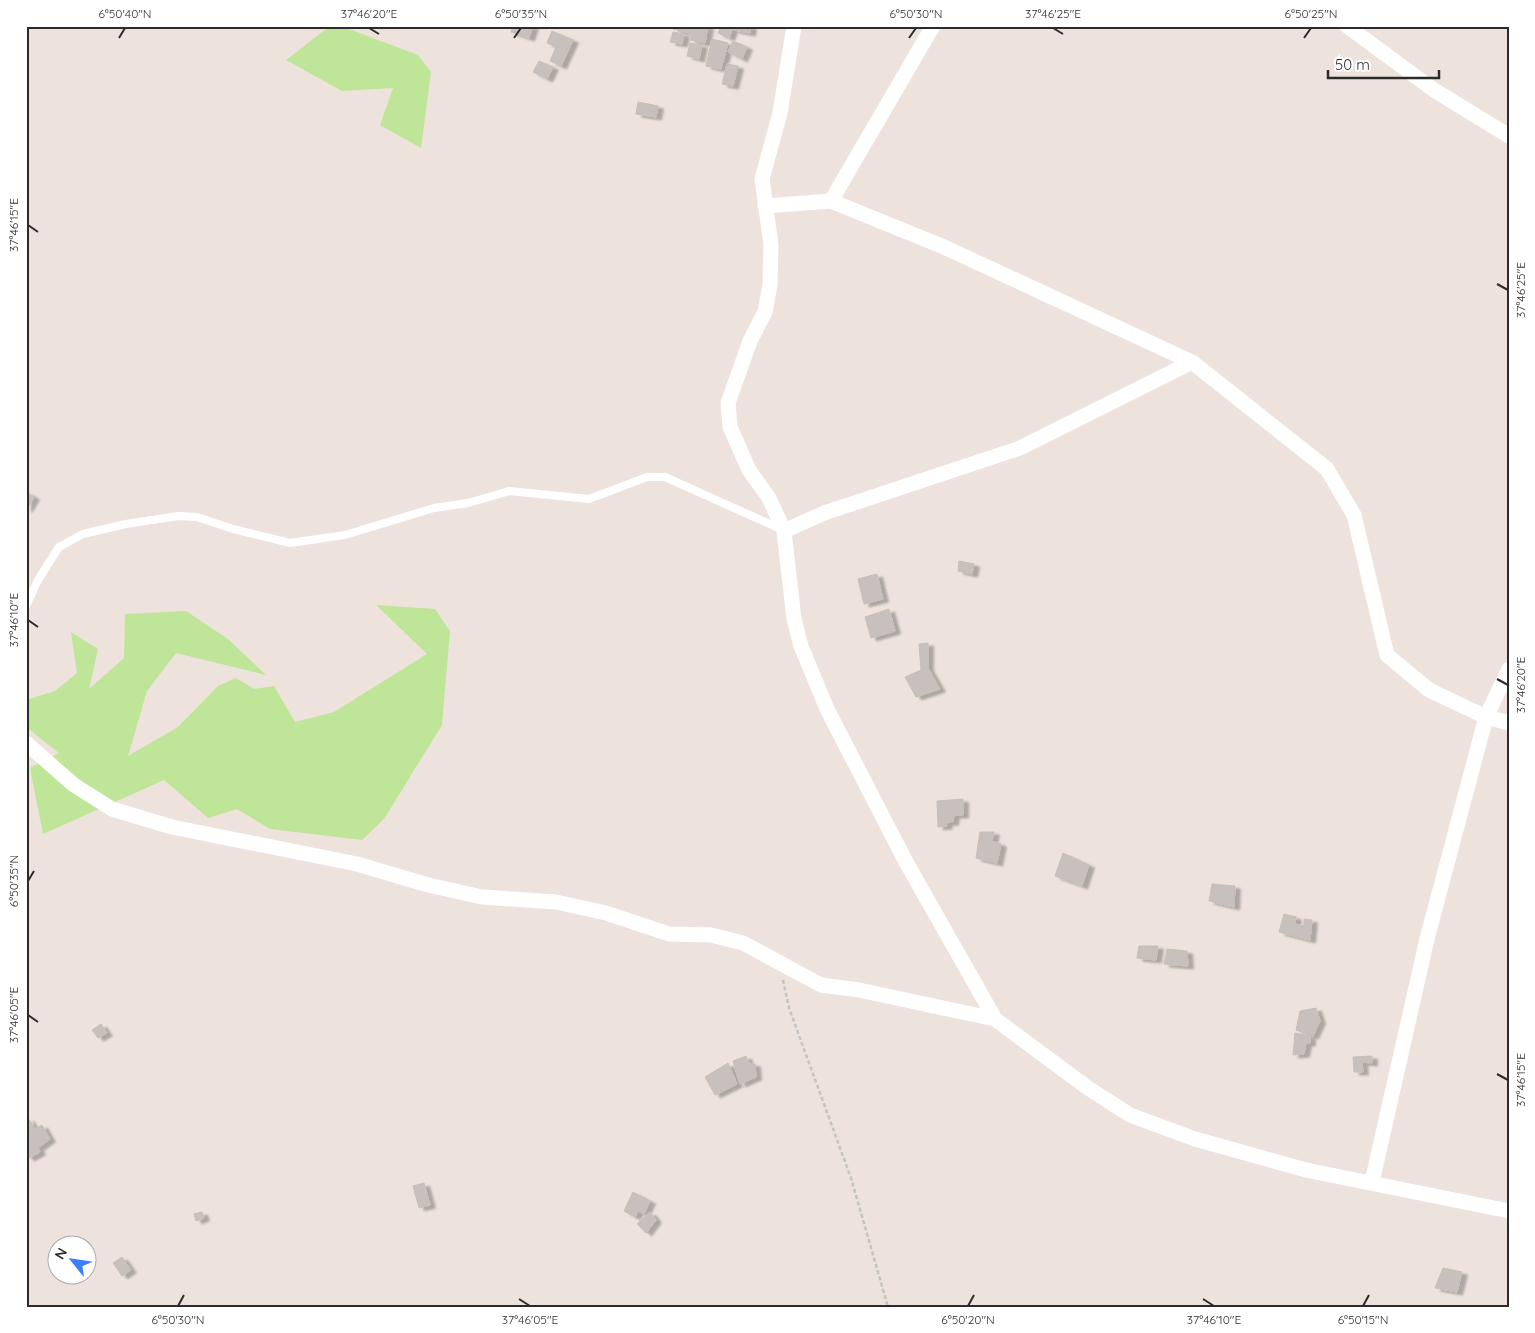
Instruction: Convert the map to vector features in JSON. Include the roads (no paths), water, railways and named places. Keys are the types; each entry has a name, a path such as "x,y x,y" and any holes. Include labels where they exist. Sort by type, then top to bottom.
{"street":[{"path":"794,26 780,113 762,179 771,245 770,285 765,312 750,341 728,403 730,427 748,470 768,498 784,531 794,619 801,646 827,709 906,862 995,1019 1088,1088 1130,1115 1195,1139 1306,1170 1509,1211"},
{"path":"831,201 933,26"},
{"path":"1347,26 1434,90 1509,136"},
{"path":"765,206 831,201 944,247 1192,362 1326,469 1354,515 1387,655 1429,690 1486,717 1509,723"},
{"path":"784,531 824,513 1020,448 1192,362"},
{"path":"1372,1182 1427,938 1486,717 1509,669"},
{"path":"26,743 74,785 112,808 172,828 357,864 428,885 482,897 556,902 606,913 669,934 711,936 743,943 821,985 859,990 995,1019"}],"lane":[{"path":"26,606 38,580 59,547 83,534 102,528 178,516 197,517 233,529 290,543 345,535 434,508 468,502 509,491 589,499 647,476 664,477 784,531"}]}
